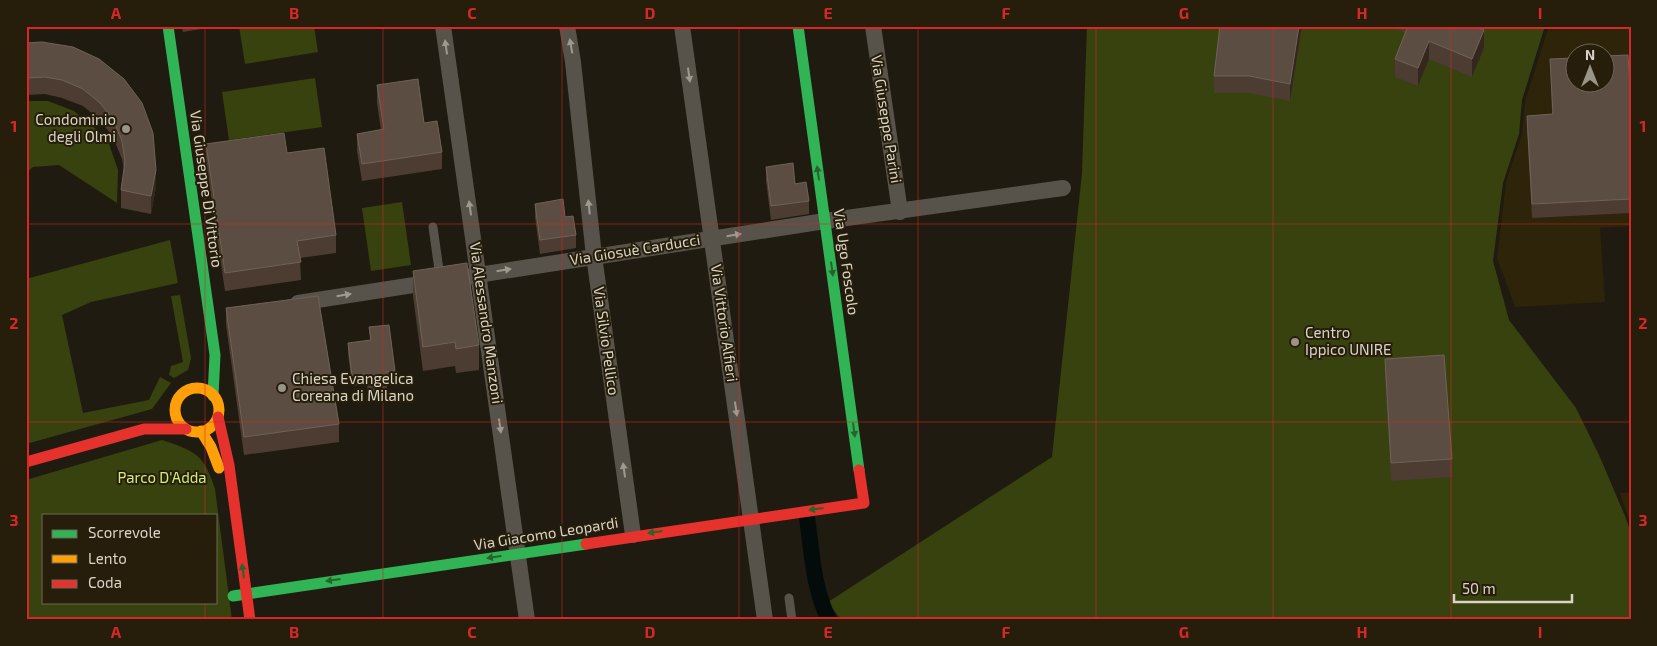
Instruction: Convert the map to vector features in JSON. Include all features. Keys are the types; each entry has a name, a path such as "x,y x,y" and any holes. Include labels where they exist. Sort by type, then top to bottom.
{"street":[{"name":"Via Giuseppe Di Vittorio","path":"168,26 215,355 213,396"},
{"name":"Via Alessandro Manzoni","path":"443,26 480,273 527,620"},
{"name":"Via Silvio Pellico","path":"567,26 573,62 594,256 634,536"},
{"name":"Via Vittorio Alfieri","path":"682,26 765,620"},
{"name":"Via Ugo Foscolo","path":"798,26 864,503"},
{"name":"Via Giuseppe Parini","path":"873,26 900,212"},
{"name":"Via Giosuè Carducci","path":"284,305 480,273 825,221 1063,188"},
{"path":"209,317 227,314"},
{"path":"192,389 215,355"},
{"path":"144,429 158,420 183,394 192,389 200,388 213,396 217,402 218,417 229,465 250,620"},
{"path":"176,403 177,418 186,429"},
{"path":"26,462 144,429 186,429 201,432 214,424 218,417"},
{"path":"201,432 211,447 218,466 223,512"},
{"name":"Via Giacomo Leopardi","path":"233,596 751,518 864,503"}],"lane":[{"path":"433,227 440,280"},
{"path":"789,598 792,620"}],"shaded area":[{"path":"1549,26 1631,26 1631,226 1600,228 1605,302 1515,307 1497,258 1506,182 1522,134 1525,101"},
{"path":"1631,492 1631,526 1620,493"}],"green space":[{"path":"239,26 314,26 318,52 245,64"},
{"name":"Centro Ippico UNIRE","path":"1087,26 1545,26 1522,100 1519,134 1503,183 1493,261 1509,320 1576,408 1599,455 1625,516 1631,533 1631,620 841,620 828,602 1052,457 1082,173"},
{"path":"315,78 322,127 229,140 222,92"},
{"path":"26,101 48,101 74,111 107,138 118,170 117,203 59,165 33,167 26,173"},
{"path":"402,202 411,265 371,271 362,208"},
{"path":"170,240 178,283 91,302 62,315 83,413 149,400 160,377 171,383 152,409 26,444 26,279"},
{"path":"180,295 191,358 188,370 174,378 169,375 171,366 183,362 171,296"},
{"name":"Parco D'Adda","path":"162,440 183,447 202,461 207,468 215,489 232,620 26,620 26,480"}],"building":[{"path":"1220,26 1299,26 1290,84 1249,76 1214,76"},
{"path":"1408,26 1475,26 1484,30 1472,59 1429,41 1418,68 1395,59"},
{"name":"Condominio degli Olmi","path":"42,42 73,47 99,59 124,79 142,103 153,133 156,170 151,196 121,190 125,161 122,141 113,119 100,103 83,89 62,80 45,77 26,78 26,43"},
{"path":"1628,55 1631,101 1631,199 1532,204 1527,116 1553,114 1550,59 1564,58 1564,92 1614,92 1614,56"},
{"path":"418,79 424,123 437,121 442,152 362,164 357,134 384,129 377,85"},
{"path":"284,133 287,153 324,148 336,235 297,241 301,262 225,273 206,144"},
{"path":"793,163 795,184 806,182 809,201 771,206 766,167"},
{"path":"563,199 565,217 573,216 576,235 540,240 535,204"},
{"path":"467,263 479,345 456,349 455,342 423,347 413,271"},
{"name":"Chiesa Evangelica Coreana di Milano","path":"318,296 339,424 244,437 226,308"},
{"path":"389,325 395,371 386,372 387,382 368,384 367,374 352,376 348,343 371,340 369,327"},
{"path":"1444,355 1452,459 1391,463 1385,359"}],"waterway":[{"path":"807,518 816,583 829,620"}],"traffic: fast":[{"path":"168,26 215,355 213,396"},
{"path":"798,26 859,470"},
{"path":"233,596 586,544"}],"traffic: slow":[{"path":"197,388 209,392 215,398 219,410 215,422 209,428 197,432 185,428 179,422 175,410 179,398 185,392 197,388"},
{"path":"201,431 211,447 219,468"}],"traffic: jam":[{"path":"218,417 229,465 250,620"},
{"path":"26,462 144,429 186,429"},
{"path":"586,544 864,503 859,470"}],"place":[{"name":"Condominio degli Olmi","path":"126,129"},
{"name":"Centro Ippico UNIRE","path":"1295,342"},
{"name":"Chiesa Evangelica Coreana di Milano","path":"282,388"}]}
